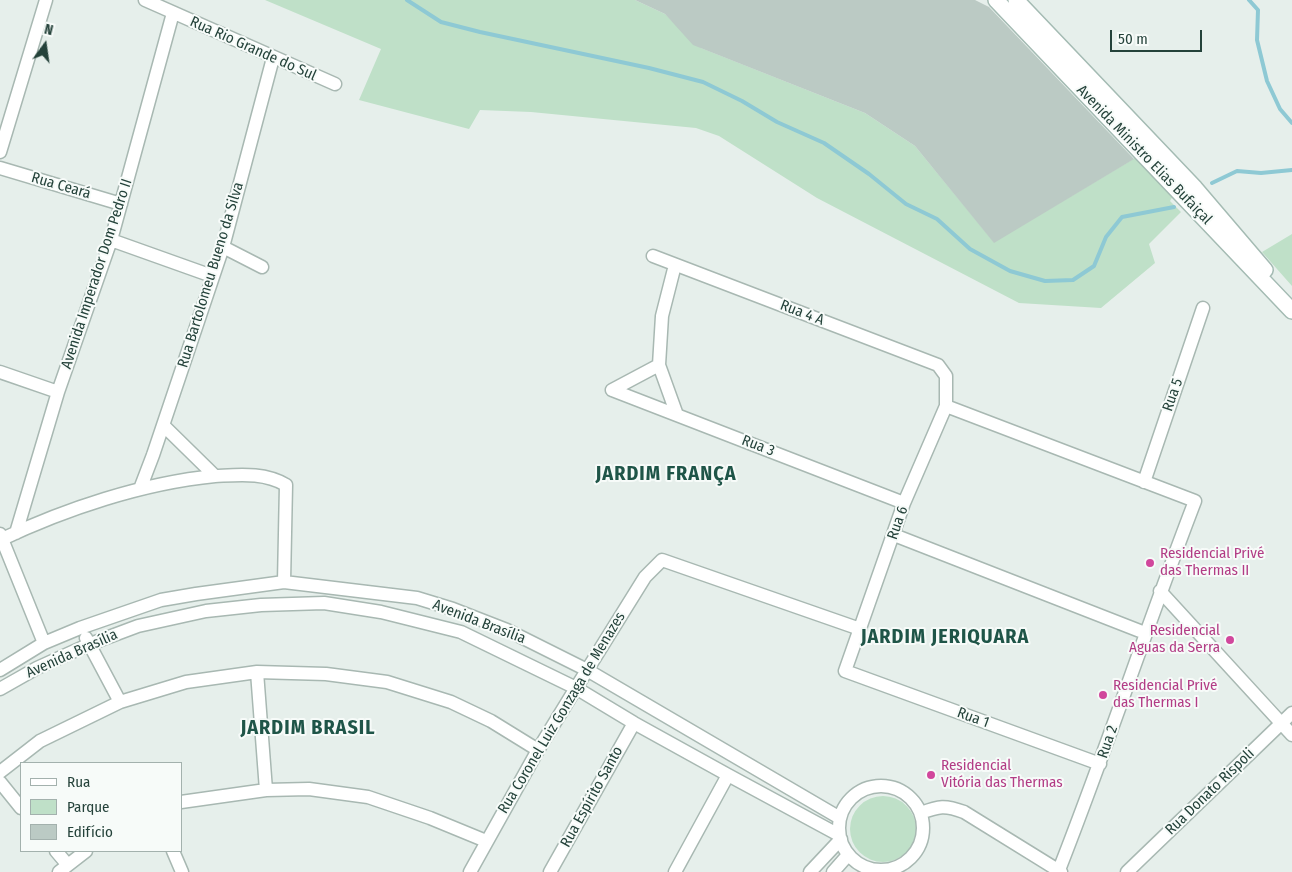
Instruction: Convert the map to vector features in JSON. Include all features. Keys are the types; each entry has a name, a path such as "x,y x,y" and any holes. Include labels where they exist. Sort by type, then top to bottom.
{"main road":[{"name":"Avenida Ministro Elias Bufaiçal","path":"996,0 1292,311"},
{"name":"Avenida Ministro Elias Bufaiçal","path":"1016,0 1195,188 1261,264 1292,311"}],"street":[{"path":"0,152 46,0"},
{"name":"Rua Rio Grande do Sul","path":"145,0 335,84"},
{"name":"Avenida Imperador Dom Pedro II","path":"16,533 58,392 111,240 173,13"},
{"name":"Rua Bartolomeu Bueno da Silva","path":"140,488 223,247 273,58"},
{"name":"Rua Ceará","path":"0,168 121,204"},
{"path":"111,240 212,276"},
{"path":"223,247 262,267"},
{"name":"Rua 4 A","path":"654,256 938,365 946,376"},
{"path":"675,265 662,316 659,366 677,415"},
{"name":"Rua 5","path":"1144,482 1202,308"},
{"name":"Rua 3","path":"659,366 612,390 904,502"},
{"path":"0,372 58,392"},
{"name":"Rua 6","path":"846,671 894,536 904,502 946,406 946,376"},
{"path":"946,406 1144,482"},
{"path":"163,425 215,476"},
{"path":"44,643 1,538 140,488 193,478 250,475 276,480 286,485 284,582"},
{"name":"Rua 2","path":"1060,871 1100,764 1145,632 1195,501 1144,482"},
{"path":"894,536 1145,632"},
{"name":"Rua Coronel Luiz Gonzaga de Menazes","path":"470,872 486,840 538,750 644,577 662,560 860,629"},
{"name":"Avenida Brasília","path":"0,670 44,643 80,628 161,600 284,582 418,598 507,630 587,670 840,818"},
{"path":"1160,591 1292,735"},
{"name":"Avenida Brasília","path":"0,688 37,668 90,644 138,626 206,612 261,605 324,603 381,612 461,632 576,688 634,723 840,837"},
{"path":"80,628 120,702"},
{"name":"Rua 1","path":"846,671 1100,764"},
{"path":"257,672 266,790"},
{"path":"0,772 40,741 120,702 186,682 257,672 326,674 387,682 451,702 491,721 538,750"},
{"name":"Rua Donato Rispoli","path":"1127,872 1292,713"},
{"name":"Rua Espírito Santo","path":"550,872 634,723"},
{"path":"674,872 728,775"},
{"path":"0,782 20,807"},
{"path":"878,786 891,787 904,792 914,801 921,813 922,839 917,851 908,861 896,868 870,869 858,864 848,855 840,837 840,818 845,806 854,796 865,789 878,786"},
{"path":"182,802 266,790 309,789 368,797 486,840"},
{"path":"921,813 940,806 964,812 1060,871"},
{"path":"810,872 840,837"},
{"path":"56,852 63,868 85,852"},
{"path":"173,852 182,872"},
{"path":"833,872 848,855"}],"green space":[{"path":"265,0 635,0 665,14 701,48 865,113 915,146 994,242 1135,158 1173,196 1170,201 1181,212 1149,244 1155,263 1101,308 1019,303 817,198 719,136 696,128 531,112 480,110 469,129 359,100 381,49"},
{"path":"1292,234 1292,286 1262,252"},
{"path":"883,796 896,799 906,806 913,816 916,829 913,842 906,852 896,859 883,862 870,859 860,852 853,842 850,829 853,816 860,806 870,799"}],"building":[{"path":"635,0 975,0 989,7 1134,159 994,243 915,146 865,113 693,45 665,14"}],"waterway":[{"path":"407,0 441,22 649,68 703,82 742,101 777,122 824,143 869,174 906,204 937,219 970,249 1010,271 1045,281 1073,280 1094,266 1106,237 1122,217 1174,207"},
{"path":"1249,0 1258,10 1257,40 1267,81 1280,109 1292,123"},
{"path":"1212,183 1237,171 1261,173 1292,170"}],"place":[{"name":"Residencial Privé das Thermas II","path":"1150,563"},
{"name":"Residencial Aguas da Serra","path":"1230,640"},
{"name":"Residencial Privé das Thermas I","path":"1103,695"},
{"name":"Residencial Vitória das Thermas","path":"931,775"}],"district":[{"name":"JARDIM FRANÇA","path":"666,474"},
{"name":"JARDIM JERIQUARA","path":"945,637"},
{"name":"JARDIM BRASIL","path":"308,728"}]}
